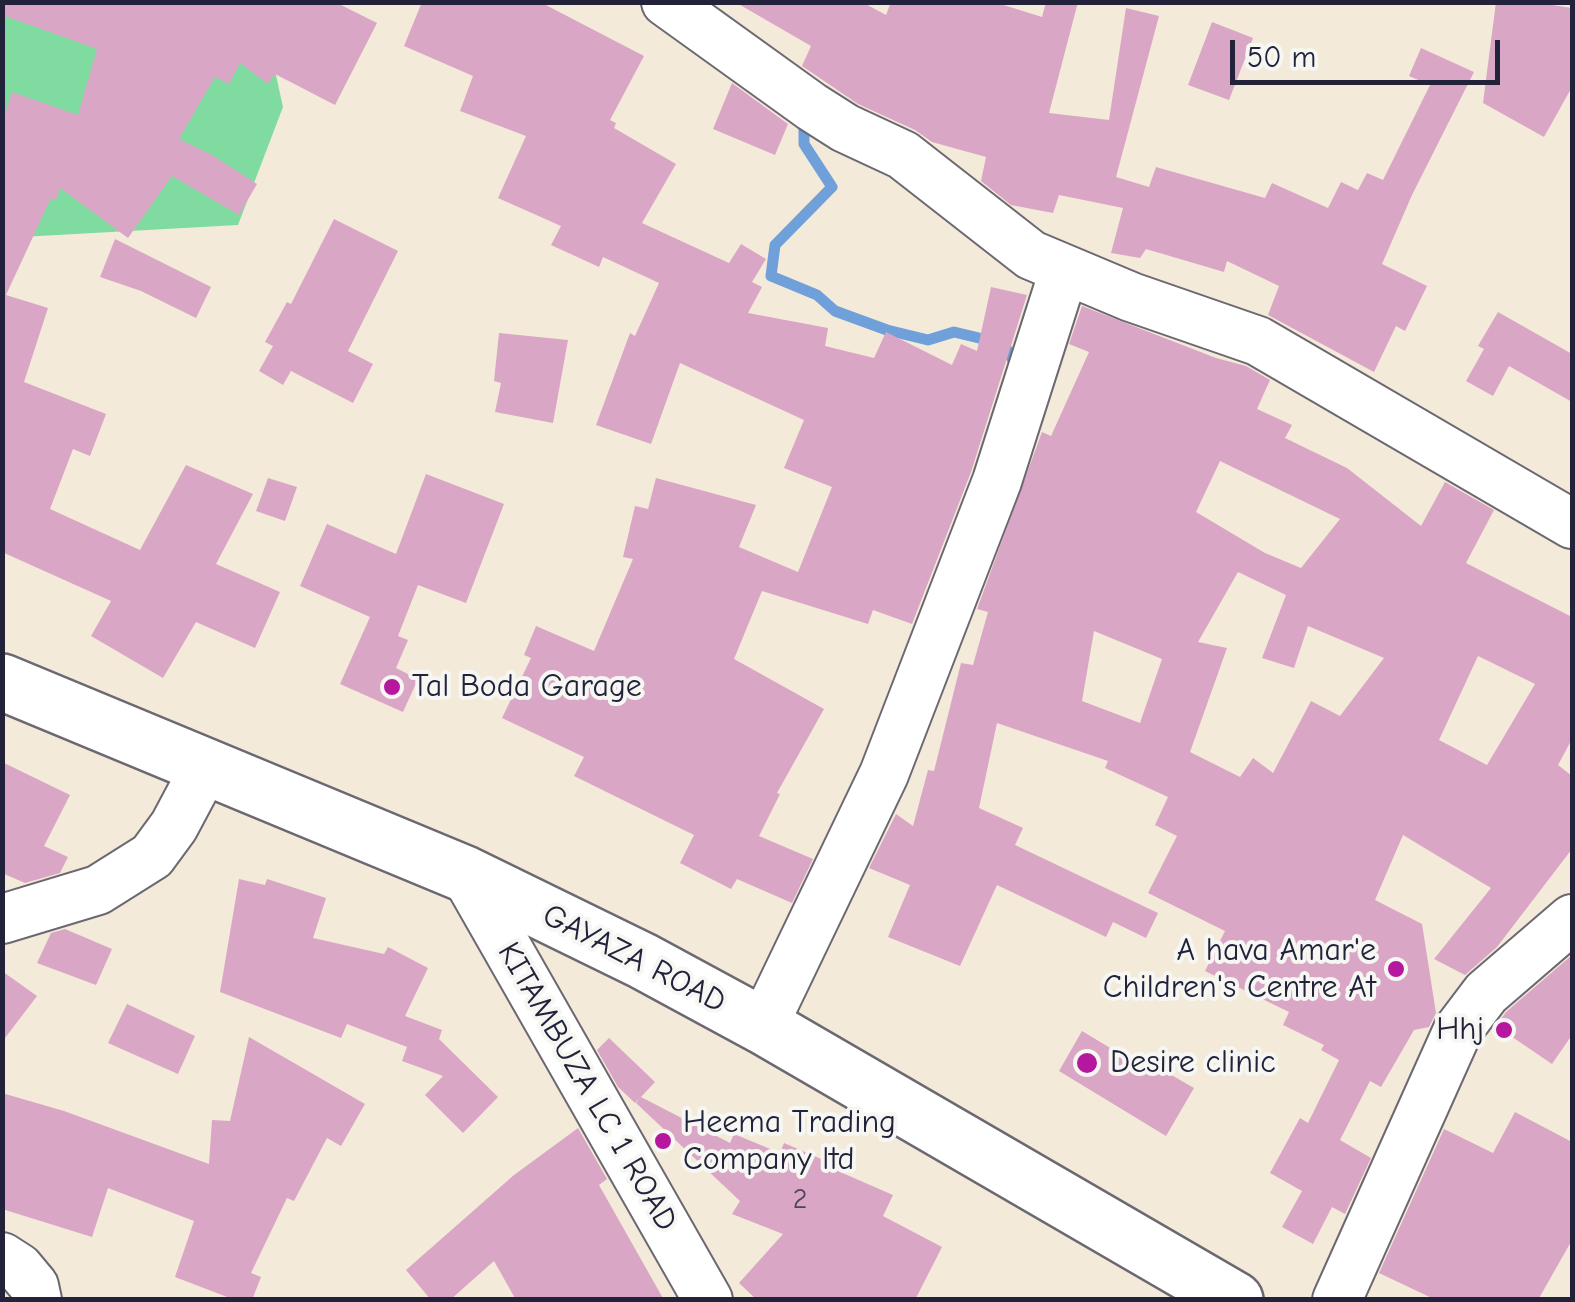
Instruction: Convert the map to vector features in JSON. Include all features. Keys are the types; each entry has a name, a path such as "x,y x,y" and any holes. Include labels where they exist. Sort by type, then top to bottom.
{"main road":[{"name":"GAYAZA ROAD","path":"2,682 465,874 643,961 763,1026 1235,1300"}],"street":[{"path":"666,2 812,107 845,128 903,154 1011,241 1064,271 1258,341 1572,524"},
{"path":"763,1026 884,774 996,481 1064,271"},
{"path":"2,919 98,890 152,856 174,826 207,764"},
{"name":"KITAMBUZA LC 1 ROAD","path":"465,874 708,1300"},
{"path":"1337,1300 1458,1030 1486,993 1572,919"},
{"path":"2,1257 19,1268 34,1286 38,1300"}],"green space":[{"path":"3,3 260,3 283,107 238,225 3,238"}],"building":[{"path":"2,2 335,2 377,23 335,105 275,74 268,84 240,63 229,84 215,77 179,139 257,184 239,215 172,176 128,238 60,188 56,200 51,198 6,295 48,308 24,382 106,414 90,456 73,449 50,509 140,550 186,465 253,494 216,564 280,592 255,648 196,622 163,678 91,636 111,601 2,552 2,124 12,92 78,115 97,49 2,15"},
{"path":"422,2 540,2 644,56 610,120 616,123 614,128 676,164 642,223 729,263 741,244 766,259 752,282 762,287 748,313 828,328 825,346 874,358 886,332 952,365 961,344 977,351 991,287 1027,295 971,472 912,624 873,610 868,624 762,591 734,659 824,709 777,793 780,794 759,836 813,859 792,903 737,879 731,889 680,863 694,835 574,776 584,757 502,718 531,658 524,655 536,626 594,651 633,559 623,557 635,506 648,509 656,478 756,505 739,547 798,572 832,487 784,468 804,420 680,363 651,444 596,425 630,333 635,336 659,283 603,257 599,267 551,245 561,226 498,198 526,136 460,111 473,76 404,46"},
{"path":"735,2 862,2 886,15 891,2 994,2 1042,17 1046,2 1078,2 1049,113 1109,120 1126,8 1159,16 1116,177 1149,187 1156,167 1265,198 1272,183 1328,208 1341,182 1358,190 1367,173 1383,180 1430,85 1409,76 1421,48 1474,72 1382,264 1427,286 1405,331 1396,326 1374,372 1268,315 1279,286 1227,261 1224,272 1146,249 1140,258 1111,253 1123,208 1059,195 1053,213 1011,205 981,181 986,157 932,142 858,104 802,66 811,46"},
{"path":"1496,2 1572,8 1572,87 1544,137 1483,103"},
{"path":"1212,22 1253,38 1229,100 1188,85"},
{"path":"732,83 788,124 775,155 713,129"},
{"path":"334,219 398,251 348,351 373,364 353,403 291,371 283,385 259,371 273,346 265,342 287,302 291,304"},
{"path":"115,239 211,287 196,318 141,291 100,277"},
{"path":"1082,306 1246,366 1270,380 1257,409 1292,425 1285,438 1347,468 1421,526 1445,482 1494,510 1466,563 1572,617 1572,739 1558,765 1572,776 1572,849 1497,947 1465,975 1434,959 1491,888 1403,835 1375,900 1422,924 1436,1013 1429,1027 1414,1030 1381,1087 1370,1081 1340,1140 1371,1158 1345,1214 1332,1207 1313,1244 1282,1227 1302,1191 1270,1173 1300,1118 1308,1123 1339,1060 1321,1050 1324,1045 1283,1025 1289,1012 1205,971 1225,931 1148,893 1177,836 1155,825 1168,797 1105,768 1108,761 997,723 979,808 1023,828 1015,845 1158,913 1146,938 1113,922 1106,937 997,885 960,966 888,937 910,885 869,868 896,814 913,826 928,770 934,771 961,663 973,665 988,612 977,609 1042,432 1051,436 1089,352 1069,344","holes":["1220,461 1340,519 1301,568 1265,553 1196,512","1238,572 1286,595 1262,658 1294,668 1308,626 1384,658 1340,716 1311,701 1273,773 1253,758 1240,777 1190,752 1227,648 1198,642","1094,631 1162,659 1140,723 1082,701","1478,656 1535,684 1487,765 1439,740"]},
{"path":"1498,312 1572,354 1572,402 1509,366 1493,396 1466,381 1484,349 1478,346"},
{"path":"499,333 568,340 553,423 495,412 501,383 494,381"},
{"path":"426,474 504,504 466,603 418,585 398,636 408,640 396,668 418,679 403,712 340,684 370,617 300,586 327,524 396,554"},
{"path":"268,478 297,487 285,521 256,511"},
{"path":"2,762 70,795 44,846 68,857 60,873 25,883 2,873"},
{"path":"239,879 265,885 267,879 326,898 313,938 384,954 388,947 428,968 405,1016 442,1030 439,1039 498,1097 463,1133 425,1095 443,1076 402,1061 407,1047 347,1024 341,1038 220,992"},
{"path":"65,929 112,949 96,985 37,963 51,933"},
{"path":"1572,955 1572,1035 1552,1064 1496,1026 1506,1012"},
{"path":"2,971 37,996 2,1042"},
{"path":"127,1004 195,1036 178,1074 108,1043"},
{"path":"1082,1031 1150,1072 1154,1065 1194,1088 1166,1136 1059,1071"},
{"path":"249,1037 365,1104 341,1146 327,1138 294,1201 287,1198 251,1273 261,1277 252,1300 235,1300 175,1277 194,1221 108,1188 92,1237 2,1209 2,1093 64,1111 209,1164 212,1120 230,1121"},
{"path":"609,1038 655,1082 641,1097 730,1143 734,1134 780,1153 784,1143 893,1195 883,1216 942,1247 915,1300 757,1300 739,1283 783,1234 732,1214 740,1201 636,1103 640,1098 635,1103 618,1087 597,1050"},
{"path":"1515,1112 1572,1142 1572,1240 1538,1300 1436,1300 1379,1273 1444,1129 1493,1153"},
{"path":"578,1128 607,1179 599,1185 664,1300 516,1300 494,1261 450,1300 431,1300 406,1270 514,1175"}],"waterway":[{"path":"804,115 804,144 832,187 775,245 771,276 817,295 835,311 887,330 928,340 954,332 1004,344 1018,370"}],"place":[{"name":"Tal Boda Garage","path":"392,687"},
{"name":"A hava Amar'e Children's Centre At","path":"1396,969"},
{"name":"Hhj","path":"1504,1030"},
{"name":"Desire clinic","path":"1087,1063"},
{"name":"Heema Trading Company ltd","path":"663,1141"}]}
